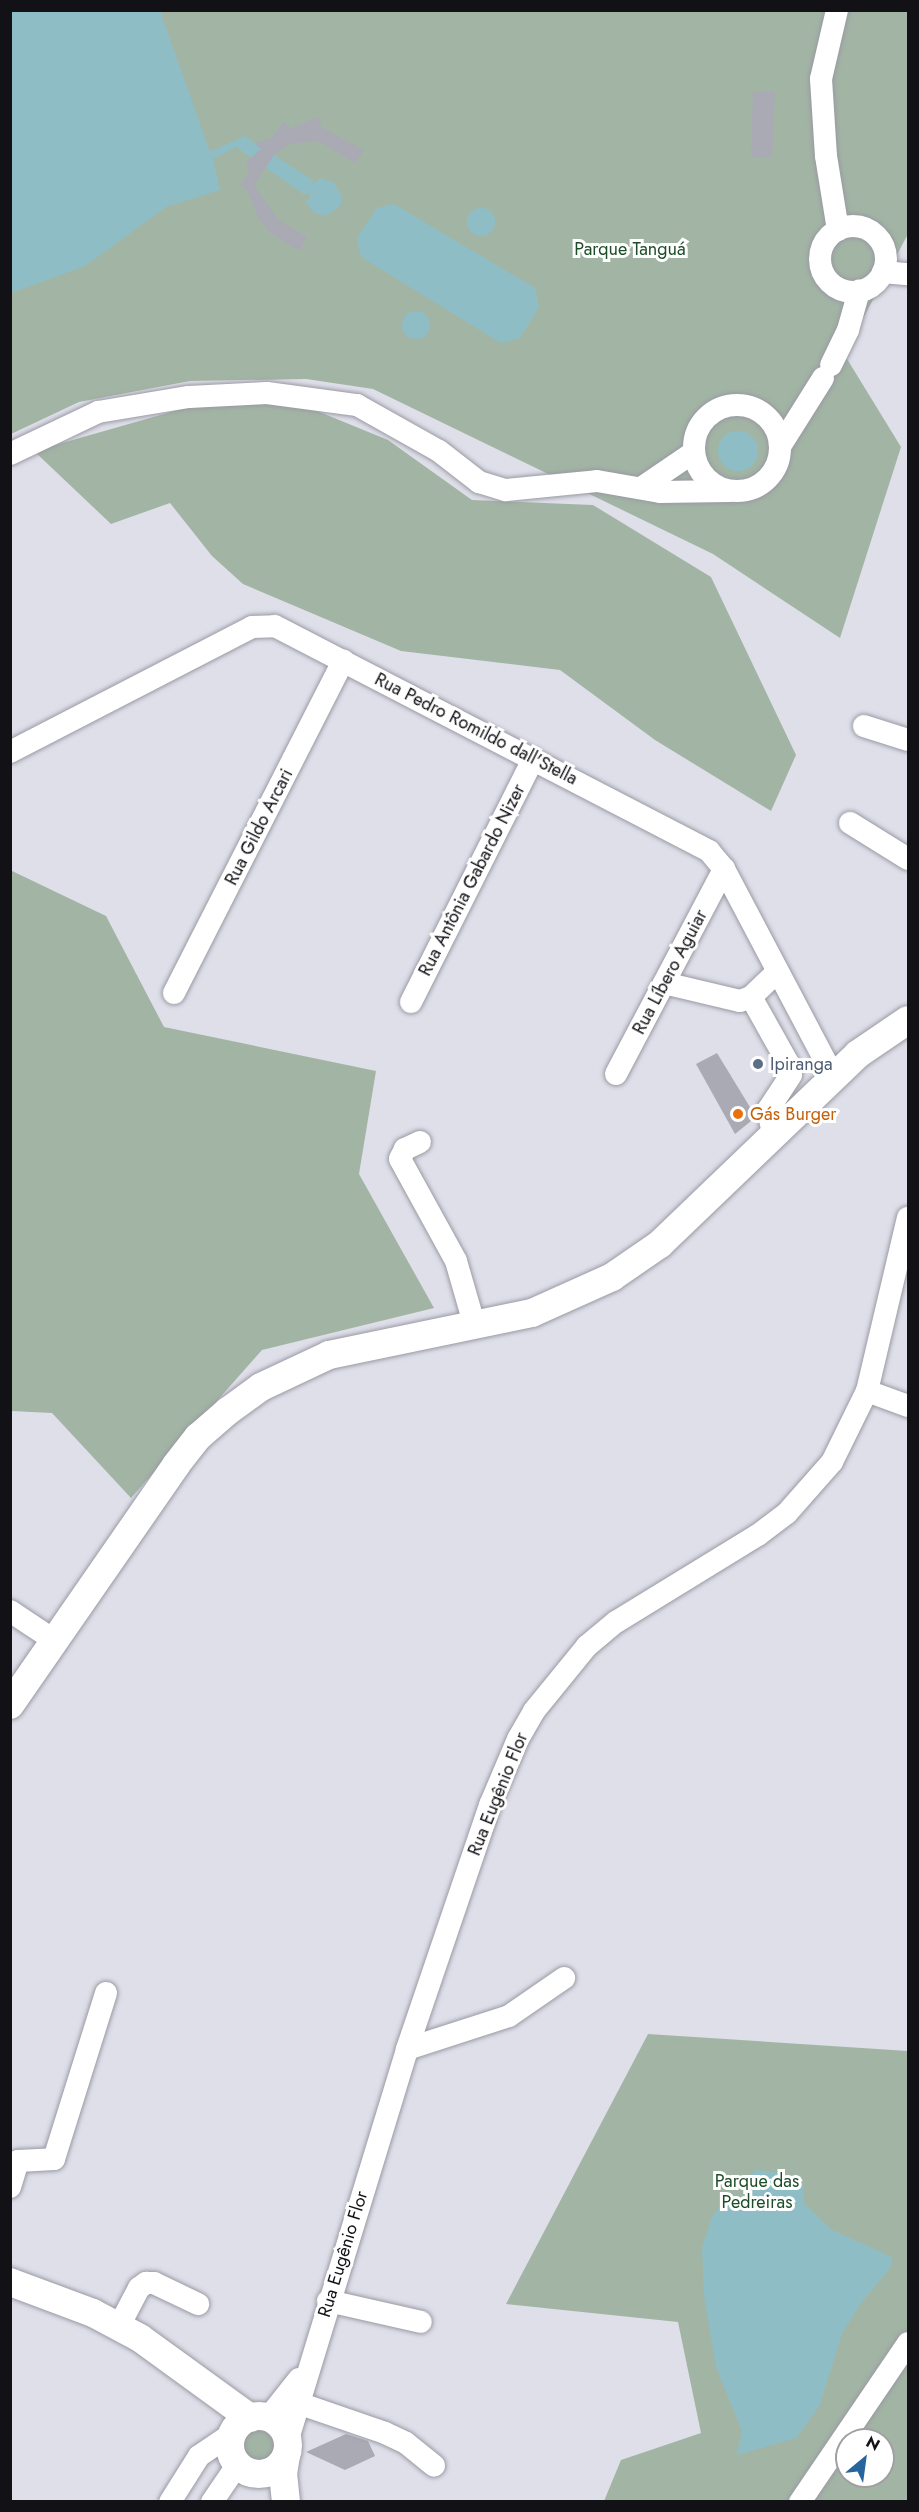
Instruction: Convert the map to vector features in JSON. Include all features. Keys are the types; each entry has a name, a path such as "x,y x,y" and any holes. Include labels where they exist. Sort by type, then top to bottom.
{"main road":[{"path":"14,1691 55,1641 176,1465 198,1437 228,1411 261,1387 330,1354 475,1327 563,1302 640,1260 834,1076 880,1037 909,1020"},
{"path":"10,2282 119,2326 162,2351 251,2423 281,2426 287,2448 283,2474 283,2502"},
{"path":"251,2423 231,2450 245,2469 283,2502"},
{"path":"245,2469 272,2471 287,2448"}],"street":[{"path":"837,10 821,79 826,156 838,230"},
{"path":"861,227 875,235 885,252 900,268 869,288 860,291 832,285 821,269 821,250 838,230 861,227"},
{"path":"10,454 98,412 189,397 267,393 357,405 440,452 480,482 506,490 597,482 641,488 745,490 766,480 779,460 781,445 827,371 848,330 860,291"},
{"path":"729,491 704,476 694,452 700,424 710,413 740,404 768,417 781,445"},
{"path":"641,488 694,452"},
{"name":"Rua Pedro Romildo dall'Stella","path":"10,752 259,624 275,626 701,845 724,869 834,1076"},
{"name":"Rua Gildo Arcari","path":"174,993 343,661"},
{"path":"864,726 909,740"},
{"name":"Rua Antônia Gabardo Nizer","path":"411,1002 533,759"},
{"path":"850,823 909,859"},
{"name":"Rua Líbero Aguiar","path":"616,1074 724,869"},
{"path":"664,983 740,1001 751,997 778,971"},
{"path":"751,997 772,1033 791,1075 768,1110 773,1134"},
{"path":"772,1033 804,1021"},
{"path":"420,1142 405,1149 400,1159 456,1261 475,1327"},
{"name":"Rua Eugênio Flor","path":"287,2448 310,2360 407,2049 490,1805 534,1711 586,1646 616,1622 758,1535 787,1513 832,1462 867,1391 909,1218"},
{"path":"867,1391 909,1406"},
{"path":"10,1611 55,1641"},
{"path":"407,2049 508,2016 564,1978"},
{"path":"10,2187 18,2161 54,2159 106,1993"},
{"path":"119,2326 139,2288 146,2283 154,2283 198,2304"},
{"path":"328,2301 421,2322"},
{"path":"800,2502 909,2343"},
{"name":"Rua Eugênio Flor","path":"170,2502 199,2456 251,2423 290,2394 310,2360"},
{"path":"298,2403 396,2438 434,2466"},
{"path":"212,2502 245,2469"}],"green space":[{"name":"Parque Tanguá","path":"10,11 908,11 908,234 844,354 901,447 840,638 713,554 373,389 306,379 190,381 79,402 11,434"},
{"path":"199,404 300,404 388,440 472,500 593,505 711,577 796,755 771,811 655,740 560,670 401,651 243,584 212,556 170,503 111,524 34,451"},
{"path":"10,870 106,916 164,1027 376,1071 359,1174 434,1308 262,1350 131,1498 52,1413 11,1411"},
{"name":"Parque das Pedreiras","path":"648,2034 908,2051 908,2501 604,2501 621,2460 701,2433 678,2322 506,2304"},
{"path":"273,2425 284,2441 271,2467 247,2467 235,2449 241,2429"}],"water":[{"path":"11,11 160,11 210,152 244,136 314,181 311,187 320,178 333,182 342,196 340,206 326,216 314,213 305,201 309,200 309,192 305,195 236,147 213,159 220,190 166,207 85,266 11,293"},
{"path":"394,204 535,288 539,307 520,338 501,343 361,257 357,238 377,208"},
{"path":"481,208 491,212 495,222 491,232 481,236 471,232 467,222 471,212"},
{"path":"416,311 426,315 430,325 426,335 416,339 406,335 402,325 406,315"},
{"path":"738,431 746,432 752,437 757,443 757,459 752,465 746,470 738,471 730,470 724,465 719,459 718,451 719,443 724,437 730,432"},
{"path":"755,2170 780,2173 803,2185 804,2203 832,2230 892,2257 891,2267 861,2303 842,2334 819,2407 796,2438 737,2455 742,2431 716,2367 704,2296 702,2248 712,2217 728,2195 741,2197 754,2189 746,2180"}],"building":[{"path":"753,91 775,92 772,158 751,157"},
{"path":"318,117 322,124 319,126 364,150 355,163 319,142 292,143 275,154 254,185 278,219 307,237 300,251 271,234 258,218 247,190 240,186 250,169 245,163 262,148 258,148 256,143 272,137 284,122 292,128"},
{"path":"717,1053 756,1117 735,1134 696,1064"},
{"path":"346,2434 368,2441 375,2456 345,2470 306,2452"}],"place":[{"name":"Ipiranga","path":"758,1064"},
{"name":"Gás Burger","path":"738,1114"}]}
